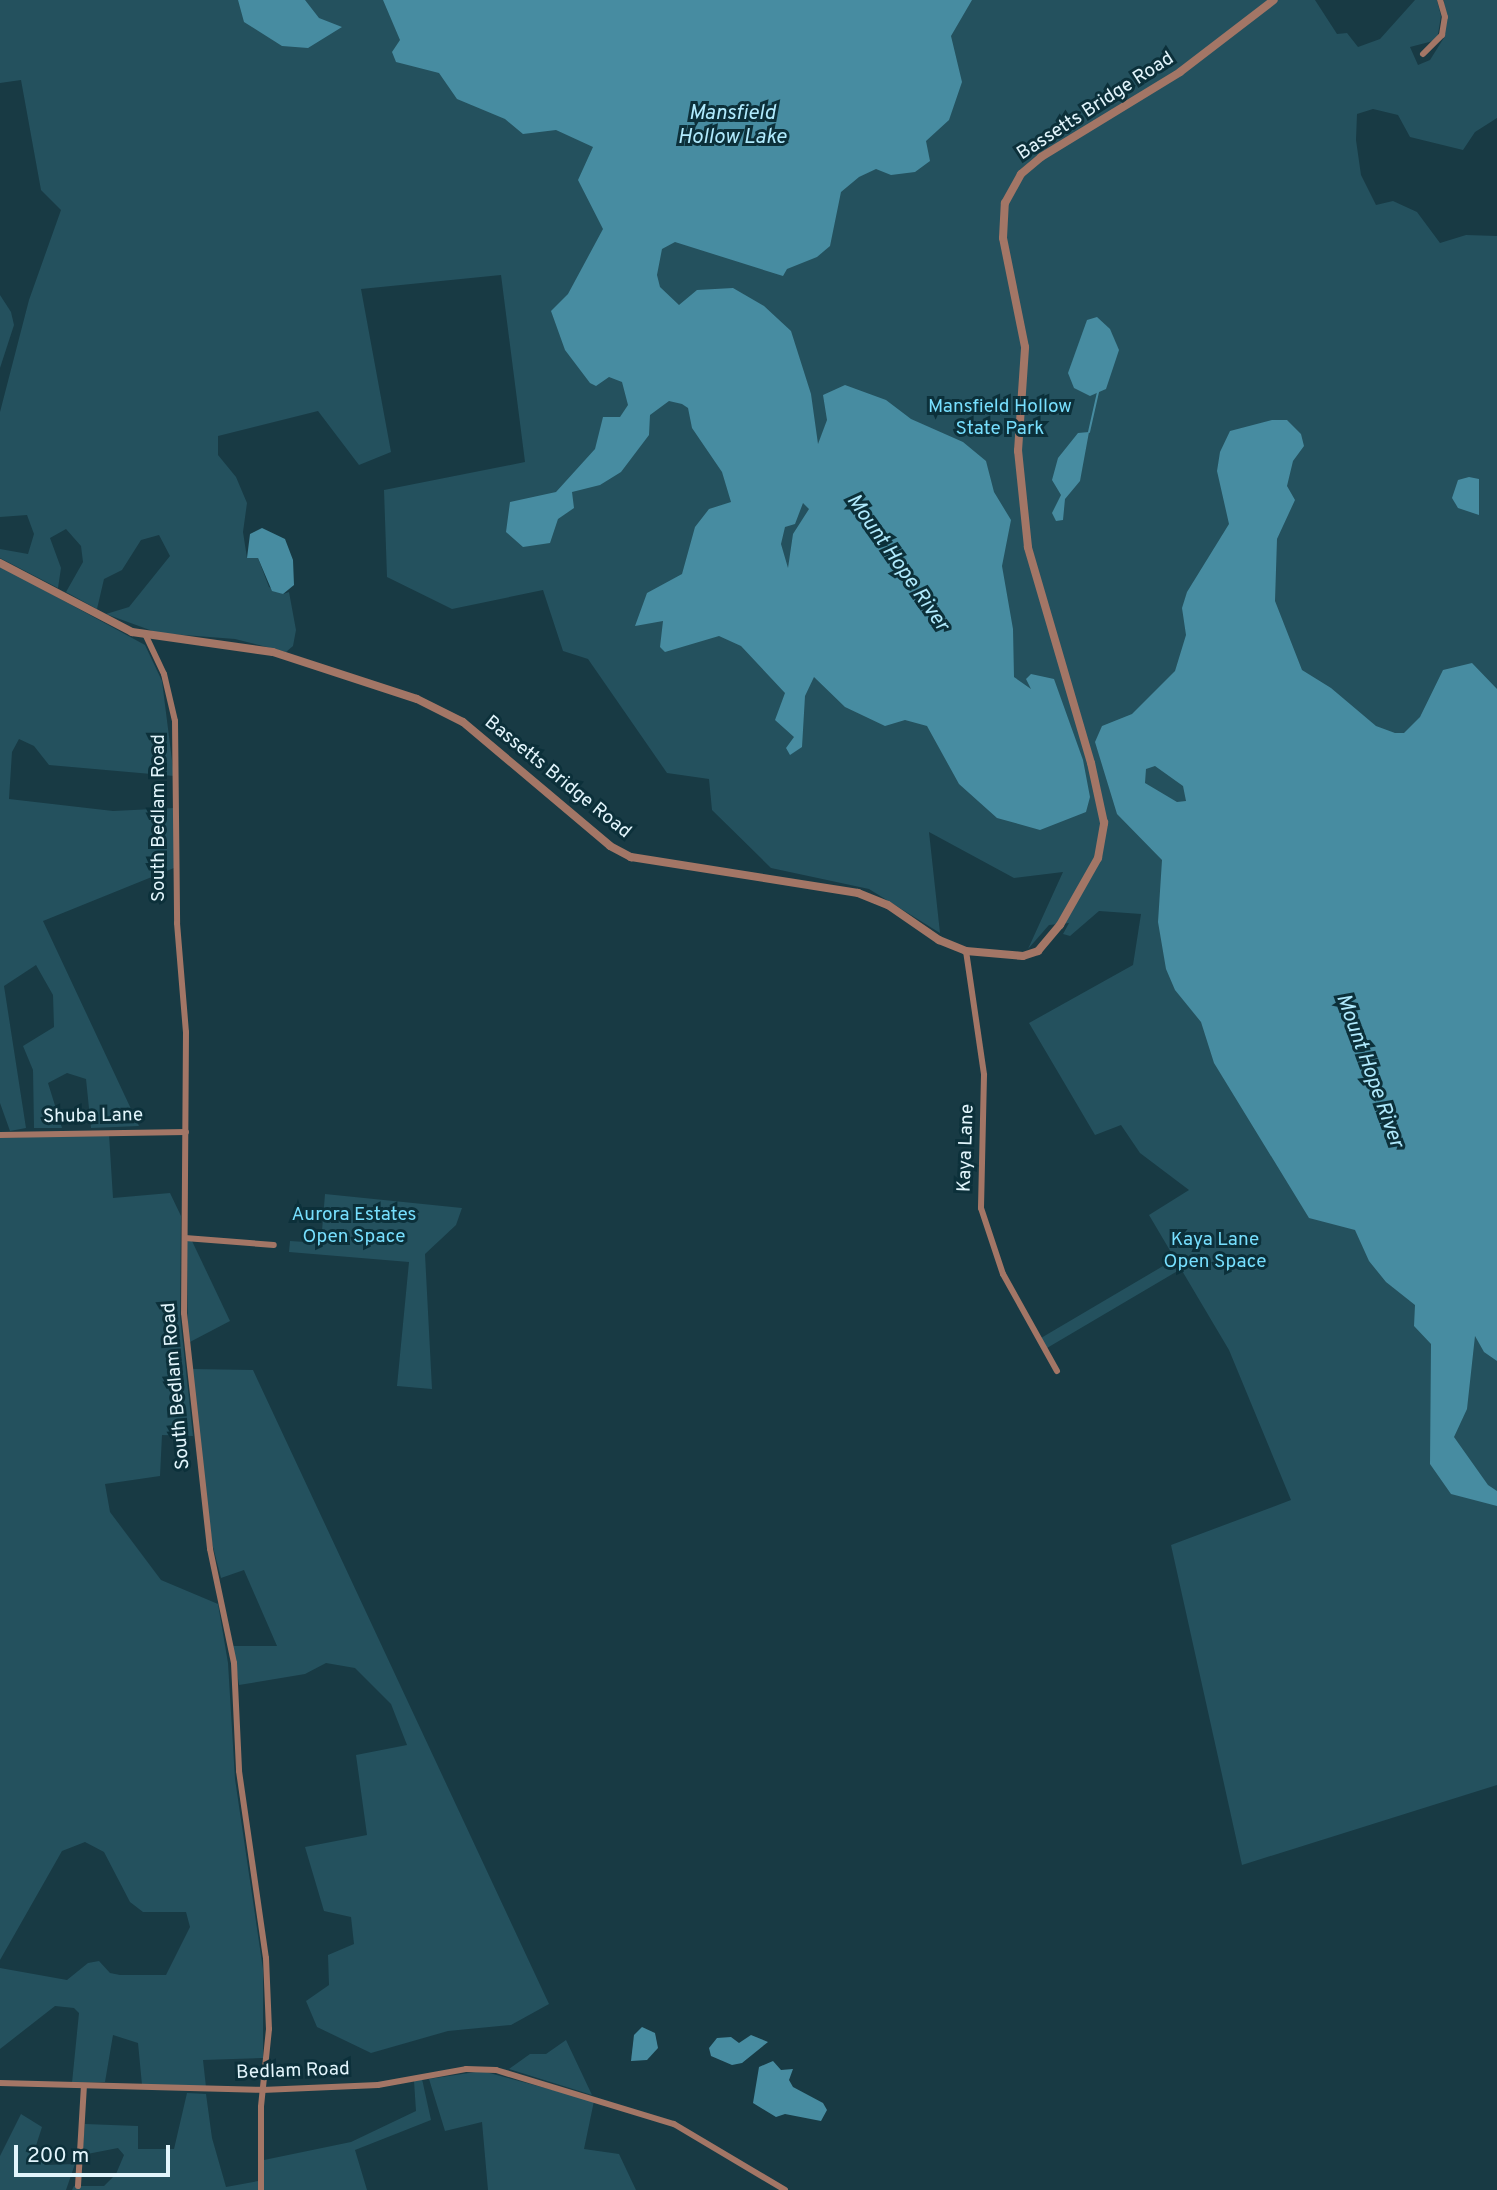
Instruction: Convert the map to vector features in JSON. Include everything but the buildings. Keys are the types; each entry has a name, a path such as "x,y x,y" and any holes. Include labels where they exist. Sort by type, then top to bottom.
{"street":[{"name":"Bassetts Bridge Road","path":"0,563 146,636 273,652 417,699 463,722 610,846 631,857 858,893 888,905 939,940 966,951 1023,956 1048,942 1098,858 1104,836 1104,817 1082,729 1028,547 1018,451 1025,347 1003,237 1004,203 1021,174 1041,157 1170,78 1274,0"},
{"path":"1423,54 1442,35 1445,17 1440,0"},
{"name":"South Bedlam Road","path":"146,636 164,674 175,721 177,923 185,982 187,1355 210,1549 234,1662 239,1771 266,1958 269,2029 262,2091 261,2190"},
{"name":"Kaya Lane","path":"966,951 984,1075 981,1208 1003,1274 1057,1371"},
{"name":"Shuba Lane","path":"0,1135 186,1132"},
{"path":"185,1238 274,1245"},
{"name":"Bedlam Road","path":"0,2083 262,2091 378,2085 466,2069 496,2070 674,2124 785,2190"},
{"path":"78,2186 83,2086"}],"green space":[{"name":"Mansfield Hollow State Park","path":"0,0 1315,0 1337,34 1347,33 1358,47 1380,39 1415,0 1437,0 1441,16 1437,40 1410,47 1418,65 1430,60 1445,36 1444,0 1497,0 1497,118 1475,132 1463,150 1410,137 1398,115 1373,109 1357,114 1356,140 1361,175 1376,205 1393,201 1417,212 1440,243 1466,235 1497,236 1497,1785 1242,1865 1171,1545 1291,1500 1229,1350 1181,1269 1047,1348 1041,1338 1175,1259 1149,1215 1189,1190 1140,1153 1121,1125 1095,1135 1029,1023 1133,965 1141,914 1099,911 1070,936 1063,934 1069,923 1049,925 1028,949 1063,872 1014,878 929,832 940,933 869,889 771,868 712,810 709,779 667,773 588,659 563,651 543,590 452,609 387,577 384,490 525,462 501,275 361,289 391,452 359,465 318,411 218,436 218,455 236,477 247,503 243,532 247,558 258,558 269,587 283,594 289,592 296,630 293,646 286,652 235,639 158,633 106,614 129,607 170,556 159,535 141,540 122,570 104,579 97,609 66,592 83,562 81,546 66,529 50,538 61,568 58,588 0,558 0,549 28,554 34,534 27,515 0,517 0,412 29,300 61,210 41,190 21,80 0,83"},
{"path":"0,295 11,312 14,325 0,368"},
{"path":"0,566 145,645 162,681 174,776 49,765 34,746 19,739 12,752 9,799 113,811 174,808 174,868 43,921 139,1126 91,1128 86,1079 67,1073 48,1083 62,1128 34,1128 33,1070 23,1046 54,1027 53,995 36,965 4,986 26,1128 10,1131 0,1103"},
{"path":"109,1134 113,1198 170,1193 181,1216 180,1316 193,1436 162,1435 160,1476 105,1484 110,1512 161,1580 218,1604 228,1663 235,1779 263,1969 263,2058 203,2060 206,2087 142,2085 138,2043 113,2035 105,2082 72,2083 79,2013 74,2008 55,2006 0,2049 0,1968 67,1980 88,1963 99,1961 110,1973 166,1975 190,1927 186,1912 143,1912 130,1902 104,1852 85,1842 62,1851 0,1960 0,1138"},
{"name":"Aurora Estates Open Space","path":"325,1194 462,1208 456,1225 425,1254 432,1389 397,1386 409,1262 289,1252 290,1241 321,1243"},
{"path":"187,1241 192,1241 230,1321 188,1343"},
{"path":"191,1369 253,1370 549,2004 511,2025 448,2031 371,2053 317,2027 306,2001 329,1985 328,1955 354,1944 351,1917 324,1911 305,1847 367,1835 356,1755 407,1745 391,1704 355,1668 326,1663 305,1674 239,1685 233,1646 277,1646 244,1570 221,1578 212,1543"},
{"path":"566,2040 592,2095 509,2069 530,2054 546,2054"},
{"path":"482,2071 594,2101 584,2149 619,2154 636,2190 488,2190 482,2122 445,2131 429,2079"},
{"path":"422,2079 431,2120 355,2150 367,2190 264,2190 264,2160 351,2142 416,2111 414,2081"},
{"path":"187,2093 206,2094 212,2138 226,2187 258,2181 258,2190 72,2190 74,2186 104,2186 116,2174 124,2155 118,2148 82,2155 85,2124 138,2126 138,2149 174,2149"},
{"path":"21,2114 42,2127 34,2152 45,2165 75,2164 66,2190 0,2190 0,2156"}],"water":[{"path":"238,0 305,0 319,18 342,27 308,48 282,46 244,22"},
{"name":"Mansfield Hollow Lake","path":"383,0 972,0 951,36 962,82 949,120 926,141 930,161 915,172 891,175 876,169 859,177 841,192 830,246 817,257 787,269 783,276 675,242 662,249 657,275 660,287 679,305 697,290 733,288 764,306 791,331 811,394 818,444 827,420 823,395 845,385 886,400 911,419 963,442 986,461 994,492 1011,520 1002,566 1013,629 1014,677 1031,689 1026,679 1031,674 1054,679 1083,760 1090,797 1086,812 1040,830 997,818 959,784 927,726 905,720 885,726 845,707 814,677 805,696 802,747 790,755 786,748 794,737 775,720 785,693 741,646 719,636 665,652 660,647 663,621 635,626 647,593 682,574 695,527 709,509 731,502 722,472 692,428 688,408 682,404 669,401 650,415 649,435 621,472 600,485 572,492 574,508 558,519 550,543 523,547 506,532 510,502 556,492 595,449 603,417 620,417 628,405 622,382 609,377 596,386 590,383 565,350 551,311 568,294 603,229 578,180 593,147 556,130 523,134 505,119 457,99 439,73 396,62 392,52 400,40","holes":["803,503 809,509 793,534 788,568 781,544 785,527 795,524"]},
{"path":"1097,317 1110,329 1119,350 1106,389 1090,396 1074,388 1068,373 1087,320"},
{"name":"Mount Hope River","path":"1272,420 1287,420 1301,434 1304,446 1293,461 1287,486 1295,500 1277,539 1275,601 1302,670 1331,688 1376,726 1395,733 1404,733 1420,717 1443,670 1472,663 1497,689 1497,1361 1484,1352 1475,1336 1467,1409 1454,1437 1488,1485 1497,1491 1497,1506 1451,1494 1430,1464 1431,1344 1414,1326 1415,1305 1386,1282 1369,1261 1355,1230 1309,1218 1214,1063 1201,1022 1175,990 1166,969 1158,922 1162,860 1117,814 1095,742 1102,726 1132,714 1175,671 1186,635 1182,608 1187,592 1229,524 1217,471 1220,452 1230,431","holes":["1155,766 1183,786 1186,801 1177,802 1145,783 1146,769"]},
{"path":"1089,432 1080,481 1065,499 1063,520 1056,521 1052,513 1061,495 1052,480 1058,458 1078,433"},
{"path":"1469,477 1479,479 1479,515 1458,508 1452,498 1458,480"},
{"path":"262,528 285,539 293,560 294,585 283,594 272,591 258,558 247,558 250,534"},
{"path":"642,2027 655,2033 658,2048 647,2060 631,2061 634,2035"},
{"path":"751,2035 768,2042 742,2063 732,2065 711,2056 709,2048 717,2038 731,2037 739,2043"},
{"path":"773,2061 781,2070 793,2069 789,2080 793,2087 823,2103 827,2110 821,2121 785,2114 776,2117 753,2103 759,2067"}],"waterway":[{"path":"1089,432 1098,392"}],"park label":[{"name":"Kaya Lane Open Space","path":"1215,1252"}]}
